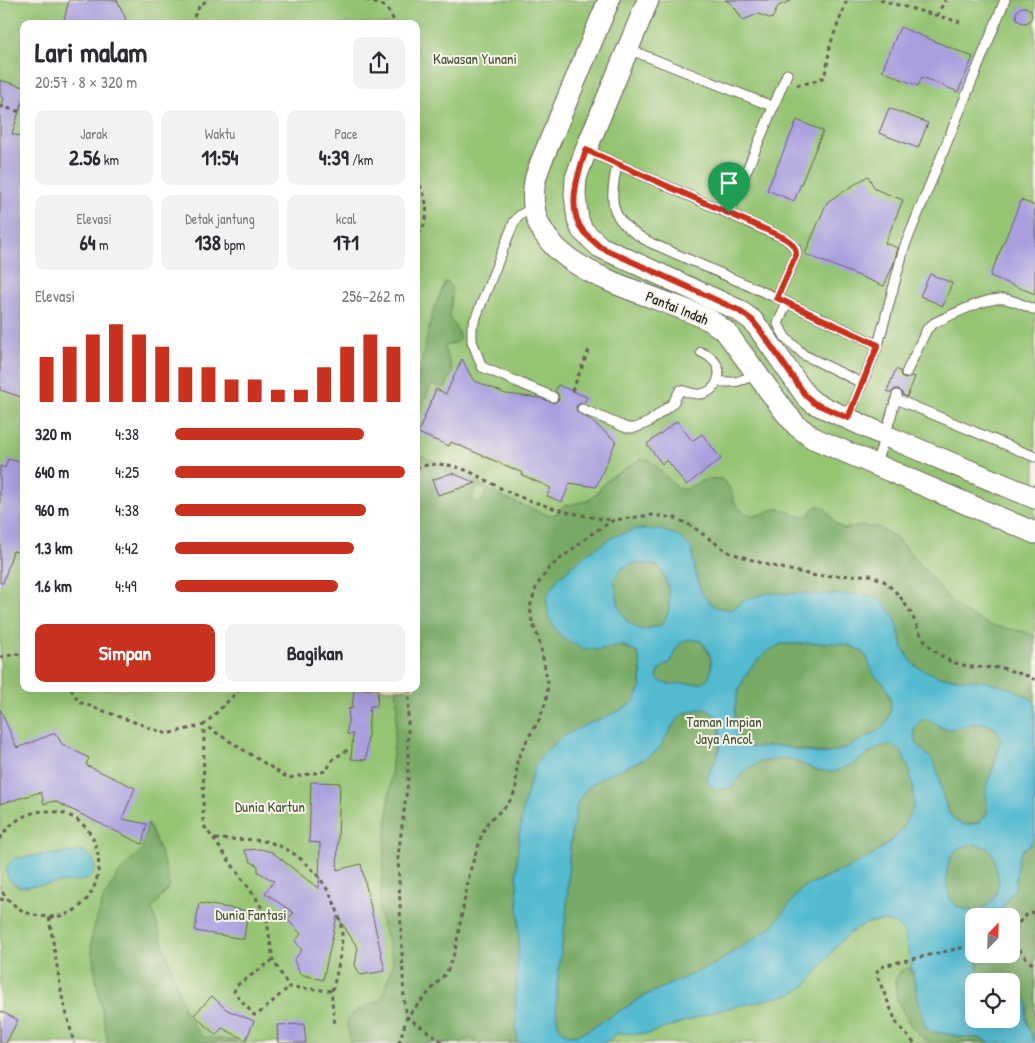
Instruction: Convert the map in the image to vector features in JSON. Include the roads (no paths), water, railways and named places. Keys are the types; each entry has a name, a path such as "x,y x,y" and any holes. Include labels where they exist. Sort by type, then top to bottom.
{"street":[{"name":"Pantai Indah","path":"609,0 541,162 535,181 535,206 542,229 558,251 574,263 616,284 712,321 726,332 797,426 812,438 1035,533"},
{"name":"Pantai Indah","path":"648,0 576,178 575,195 578,220 582,230 600,247 738,310 752,320 806,396 814,403 886,436 1035,498"}],"lane":[{"path":"848,418 878,345 904,248 1005,0"},
{"path":"628,49 774,107"},
{"path":"729,213 787,74"},
{"path":"586,150 786,239 796,249 796,255 777,298"},
{"path":"617,165 612,196 618,217 626,227 651,243 787,302 878,345"},
{"path":"535,206 520,215 514,222 472,327 472,341 482,367 552,397"},
{"path":"906,374 927,328 934,323 992,300 1004,299 1018,302 1035,310"},
{"path":"787,302 778,324 785,337 804,356 862,383"},
{"path":"582,409 627,428 642,427 673,403 680,390 700,394 708,392 715,386 719,375 714,361 701,352"},
{"path":"718,381 731,384 741,382 757,374"},
{"path":"875,465 886,436 897,397 1035,457"}],"water":[{"path":"636,529 660,530 677,535 692,549 696,576 702,594 714,607 731,610 747,599 767,593 864,595 881,600 897,623 903,649 915,666 940,677 985,681 1012,689 1035,701 1035,835 1030,845 1023,849 1018,859 1015,888 1001,908 983,908 993,900 996,894 998,875 992,852 974,844 957,849 951,856 947,871 947,888 952,902 965,910 965,963 978,963 977,973 965,973 965,1028 1020,1028 1020,999 1022,999 1026,1000 1028,1004 1027,1023 1035,1043 990,1043 979,1038 930,1031 925,1027 904,934 894,923 882,921 865,924 851,932 838,944 806,986 792,994 716,1011 648,1034 617,1033 605,1043 518,1043 516,1028 519,922 517,856 527,791 535,766 546,751 563,737 630,704 637,696 641,686 638,653 625,646 614,646 597,650 581,648 560,636 549,618 546,597 559,577 585,555 613,537","holes":["634,563 657,565 664,575 670,600 667,614 660,626 641,630 627,621 619,607 614,579 622,568","690,639 701,641 707,649 711,662 709,677 702,683 668,684 661,682 657,677 660,669 671,662 675,650 680,644","827,643 837,643 860,650 866,656 875,676 887,689 891,707 885,724 881,729 857,742 845,748 827,753 777,746 754,747 744,745 738,738 735,724 735,711 740,687 752,666 770,650 781,644","706,709 719,718 719,750 707,782 713,788 724,790 732,787 744,771 759,762 790,759 816,770 833,772 853,764 881,746 891,745 900,750 908,766 913,785 914,805 901,832 888,844 873,855 844,870 803,887 772,927 715,964 646,995 585,1032 575,1035 565,1034 560,1029 557,1021 556,1008 566,917 570,845 578,802 585,790 604,776 638,762 658,750 677,720 686,713","926,718 947,729 985,723 997,730 1001,738 995,764 988,780 986,794 987,813 977,823 969,825 960,823 953,818 948,810 934,763 916,742 915,727"]},
{"path":"82,851 90,856 95,868 86,880 22,887 15,884 8,877 7,866 14,858"}],"park label":[{"name":"Kawasan Yunani","path":"475,59"},
{"name":"Taman Impian Jaya Ancol","path":"724,730"},
{"name":"Dunia Kartun","path":"270,807"},
{"name":"Dunia Fantasi","path":"251,915"}]}
